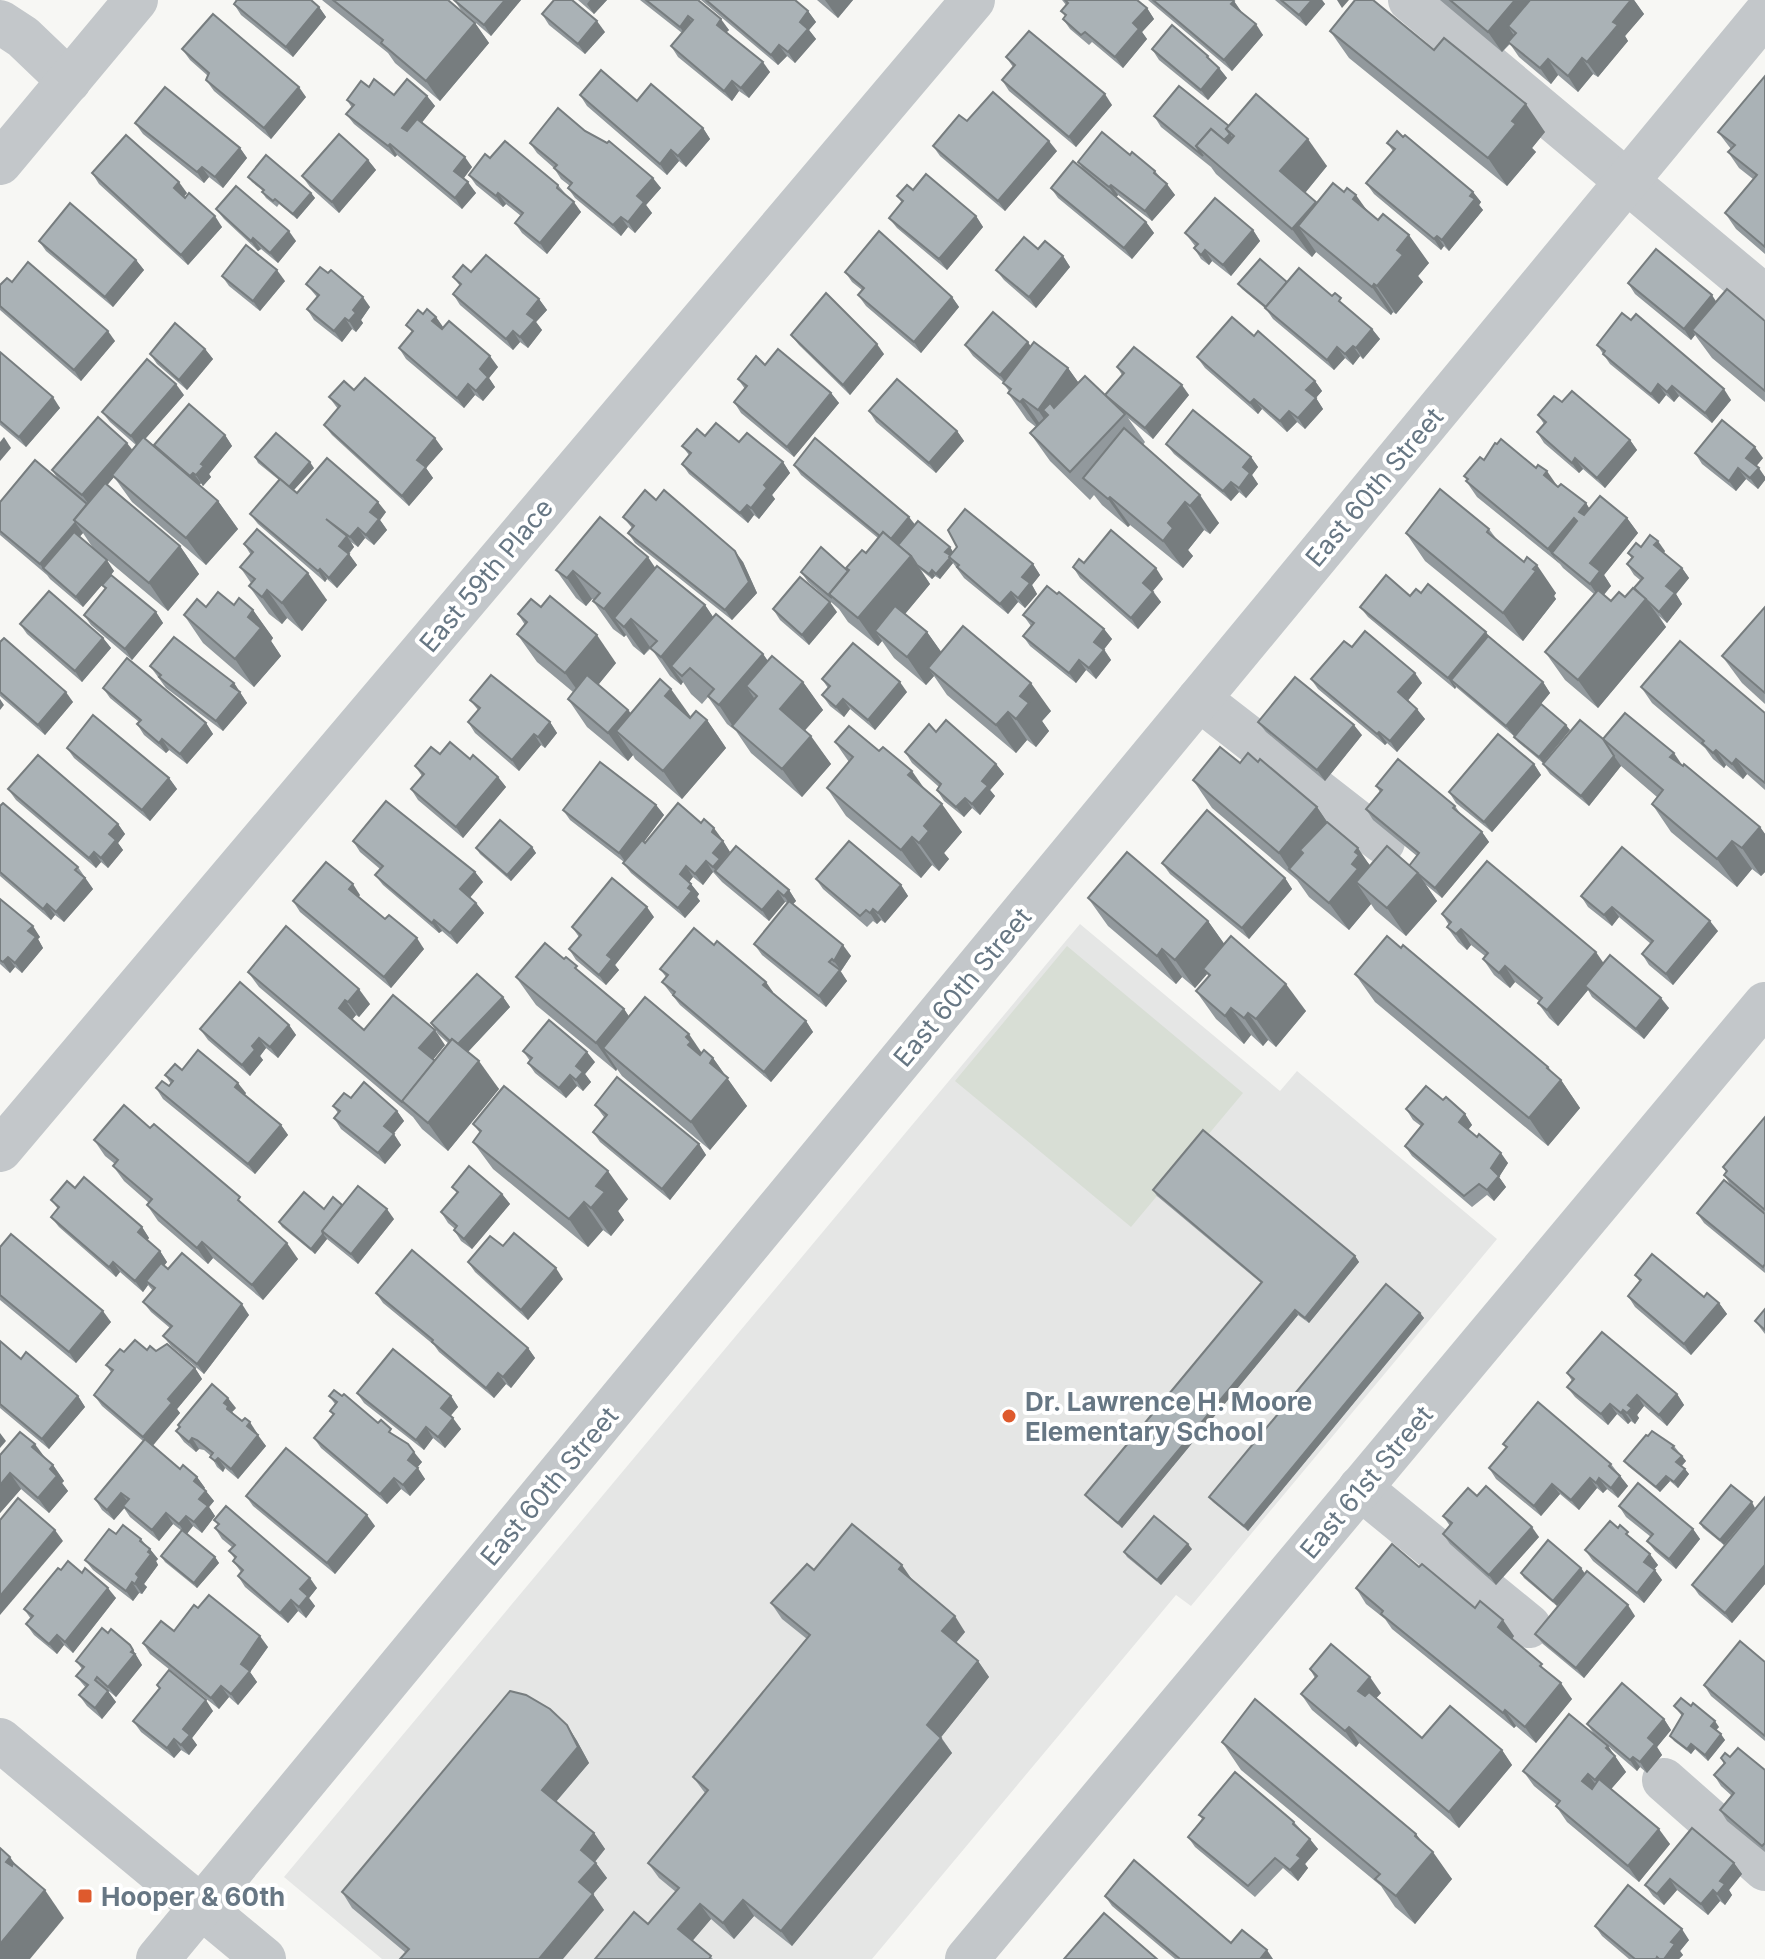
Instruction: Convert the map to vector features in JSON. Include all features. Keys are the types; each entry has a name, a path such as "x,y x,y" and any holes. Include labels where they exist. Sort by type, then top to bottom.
{"street":[{"path":"0,163 136,0"},
{"name":"East 59th Place","path":"0,1150 973,0"},
{"path":"1410,0 1765,297"},
{"name":"East 60th Street","path":"158,1959 1765,14"},
{"path":"0,22 23,37 69,81"},
{"path":"1199,699 1383,842"},
{"name":"East 61st Street","path":"967,1959 1765,1004"},
{"path":"1360,1488 1529,1626"},
{"path":"0,1740 264,1959"},
{"path":"1664,1780 1765,1869"}],"shaded area":[{"name":"Dr. Lawrence H. Moore Elementary School","path":"1080,924 1280,1091 1297,1071 1497,1239 1191,1606 1176,1595 872,1959 382,1959 284,1877"},
{"path":"1067,946 1243,1093 1131,1227 955,1081"}],"building":[{"path":"237,0 311,0 319,7 286,47 234,4"},
{"path":"333,0 448,0 475,23 426,81 381,43 383,40"},
{"path":"454,0 505,0 484,25"},
{"path":"554,0 572,0 597,21 578,44 542,14"},
{"path":"646,0 698,0 721,19 717,25 763,62 741,88 732,81 724,91 671,46 693,20 688,16 680,27"},
{"path":"706,0 795,0 808,11 800,22 808,29 788,52 779,45 771,55"},
{"path":"1065,0 1137,0 1147,8 1133,23 1139,29 1115,57 1085,32 1081,35 1063,19 1066,15 1061,11 1068,3"},
{"path":"1153,0 1233,0 1231,4 1256,24 1224,60"},
{"path":"1281,0 1312,0 1299,15"},
{"path":"1355,0 1373,0 1434,50 1444,38 1526,104 1512,121 1516,124 1488,158 1330,31"},
{"path":"1450,0 1515,0 1488,32"},
{"path":"1530,0 1631,0 1613,22 1618,25 1587,62 1582,58 1568,76 1548,59 1540,68 1508,42 1516,33 1508,26"},
{"path":"213,14 299,87 264,128 206,80 209,73 182,49"},
{"path":"1172,25 1219,68 1201,90 1152,49"},
{"path":"1029,31 1105,94 1069,137 1002,80 1015,65 1006,57"},
{"path":"601,70 637,101 651,84 703,128 678,156 671,150 660,164 580,95"},
{"path":"1765,76 1765,247 1725,213 1757,175 1728,152 1735,145 1718,132"},
{"path":"374,79 394,95 407,79 427,96 402,128 407,131 417,119 465,157 454,171 468,182 455,198 390,144 388,146 346,114 354,105 347,100 361,81 369,87"},
{"path":"1179,86 1229,126 1226,129 1230,134 1224,140 1211,129 1196,146 1203,156 1154,116"},
{"path":"165,87 240,148 215,177 202,167 197,172 135,123"},
{"path":"993,92 1049,141 998,201 933,146 959,115 967,121"},
{"path":"1256,94 1308,139 1280,171 1316,202 1292,229 1196,146 1211,129 1228,143 1234,136 1226,129"},
{"path":"558,108 585,131 607,143 609,141 653,178 637,196 644,202 628,222 621,217 613,225 568,188 572,183 554,168 557,165 530,143"},
{"path":"1397,131 1473,192 1470,196 1475,199 1442,240 1437,236 1434,239 1366,183 1395,149 1387,143"},
{"path":"1102,132 1130,155 1132,152 1167,184 1145,211 1078,162"},
{"path":"339,134 368,160 332,202 302,176"},
{"path":"126,135 179,182 174,188 185,198 189,193 215,216 181,255 92,173"},
{"path":"505,141 574,202 540,243 515,223 523,213 469,175 485,154 490,158"},
{"path":"266,155 311,193 293,214 262,192 264,190 248,177"},
{"path":"1073,161 1146,222 1124,248 1051,188"},
{"path":"926,174 976,216 939,259 889,218 903,201 897,196 907,185 913,190"},
{"path":"1333,183 1344,192 1347,188 1356,195 1353,199 1378,220 1383,214 1409,235 1397,250 1403,255 1377,286 1374,284 1372,287 1298,226"},
{"path":"236,186 289,231 270,253 253,238 251,241 216,209"},
{"path":"1215,198 1253,230 1223,265 1205,250 1201,255 1194,248 1198,244 1185,233"},
{"path":"70,203 136,260 105,297 39,241"},
{"path":"879,231 952,297 914,342 858,295 864,288 845,272"},
{"path":"1024,237 1038,249 1045,241 1063,256 1029,297 996,270"},
{"path":"246,245 277,270 253,301 222,276"},
{"path":"1656,249 1712,295 1684,329 1628,283"},
{"path":"486,255 539,299 527,314 535,320 520,337 513,331 506,339 453,294 461,284 453,277 463,265 471,272"},
{"path":"1260,259 1287,282 1266,307 1238,284"},
{"path":"28,262 108,331 74,370 0,306 0,285 7,278 12,282"},
{"path":"320,267 328,273 331,270 363,297 353,310 356,313 349,321 345,318 334,331 307,309 319,295 306,284"},
{"path":"1299,268 1332,296 1335,293 1341,298 1339,301 1372,329 1356,348 1353,346 1345,354 1337,347 1327,360 1265,308"},
{"path":"1727,289 1765,321 1765,391 1692,330"},
{"path":"826,293 877,344 843,385 791,335"},
{"path":"427,309 436,317 432,321 442,329 449,321 490,356 480,369 488,377 476,391 468,384 457,398 399,348 413,331 406,325 418,310 423,314"},
{"path":"993,312 1028,342 1000,375 965,345"},
{"path":"1622,313 1631,320 1636,314 1724,389 1705,413 1672,386 1667,392 1658,384 1651,394 1603,354 1605,351 1597,345"},
{"path":"1232,317 1254,336 1258,331 1315,381 1306,390 1316,398 1298,418 1289,411 1280,421 1254,399 1250,403 1197,357"},
{"path":"175,323 205,349 179,380 150,354"},
{"path":"1034,342 1068,368 1038,410 1008,393 1011,389 1003,383"},
{"path":"1134,347 1182,385 1145,428 1105,395 1124,373 1117,367"},
{"path":"778,349 831,393 787,447 734,402 747,386 738,379 756,356 765,365"},
{"path":"0,352 53,397 19,437 0,421"},
{"path":"147,359 176,384 131,436 102,412"},
{"path":"1085,376 1125,414 1070,472 1030,433 1048,415 1043,410 1050,403 1054,408"},
{"path":"365,378 435,438 417,460 426,467 402,496 324,425 340,406 329,397 344,381 354,390"},
{"path":"897,379 957,431 929,463 869,411"},
{"path":"1572,391 1630,440 1597,478 1575,458 1572,463 1537,432 1546,422 1538,415 1554,396 1562,402"},
{"path":"189,404 225,435 201,464 204,466 196,475 193,473 190,476 154,445"},
{"path":"1193,410 1251,457 1243,467 1250,473 1239,488 1231,482 1223,491 1166,444"},
{"path":"98,417 127,443 82,495 52,470"},
{"path":"1722,420 1755,447 1746,458 1759,468 1750,478 1738,468 1729,481 1695,453"},
{"path":"716,423 739,442 747,433 783,462 764,485 767,488 751,508 747,505 740,513 682,464 691,453 682,446 697,429 705,436"},
{"path":"1124,428 1200,495 1190,506 1185,502 1168,523 1173,528 1163,541 1083,478"},
{"path":"276,433 310,462 289,487 255,457"},
{"path":"143,437 218,501 186,538 112,475"},
{"path":"815,438 909,517 891,539 883,532 880,536 794,465"},
{"path":"1501,439 1536,468 1538,465 1547,471 1544,475 1558,487 1561,484 1586,503 1579,512 1584,515 1600,496 1627,518 1590,563 1600,571 1590,584 1552,553 1577,521 1574,518 1548,549 1466,481 1468,479 1464,476 1480,457 1484,460"},
{"path":"327,458 378,502 370,512 379,519 366,535 358,528 350,537 326,519 347,536 339,546 349,554 329,578 250,514 280,479 297,493"},
{"path":"35,460 87,504 74,520 76,522 40,564 0,531 0,502"},
{"path":"105,483 180,546 149,583 74,520"},
{"path":"1440,489 1524,562 1527,557 1537,565 1533,569 1536,571 1503,613 1406,533"},
{"path":"645,490 656,500 664,490 735,551 749,582 725,610 628,533 634,526 623,517"},
{"path":"965,509 1033,564 1022,577 1030,583 1018,598 1011,592 1000,604 949,557 957,547 948,530"},
{"path":"600,517 648,557 604,609 593,601 600,593 573,571 567,578 556,570"},
{"path":"918,521 950,547 945,552 950,558 936,574 932,570 929,574 917,565 898,545"},
{"path":"257,529 308,573 282,603 267,590 262,597 249,586 255,579 240,567 253,552 244,544"},
{"path":"1111,530 1156,568 1143,583 1153,592 1131,618 1073,567 1079,559 1084,563"},
{"path":"74,532 107,560 76,597 43,568"},
{"path":"883,532 911,556 858,618 829,594 849,570 846,568 862,550 866,553"},
{"path":"1650,535 1658,541 1654,545 1682,568 1666,586 1675,593 1659,612 1634,588 1643,578 1627,564 1633,557 1628,553 1636,543 1641,547"},
{"path":"821,547 848,571 829,594 832,598 801,572"},
{"path":"657,566 705,605 661,657 650,648 657,641 631,619 624,627 614,618"},
{"path":"111,575 156,612 125,649 84,615 106,588 102,585"},
{"path":"1386,575 1410,596 1416,589 1421,593 1428,584 1486,632 1448,678 1360,607"},
{"path":"800,577 830,602 802,635 773,609"},
{"path":"1047,586 1057,594 1059,592 1104,629 1094,642 1104,650 1089,668 1079,660 1069,673 1023,636 1034,623 1023,615"},
{"path":"1633,588 1646,599 1578,680 1545,652 1598,590 1611,601 1619,592 1625,597"},
{"path":"49,591 103,638 75,671 20,624"},
{"path":"218,592 234,605 239,598 253,610 248,617 261,628 235,659 184,615 197,599 206,607"},
{"path":"550,596 597,635 565,673 517,634 527,622 518,614 531,599 541,607"},
{"path":"895,606 927,632 907,657 875,631"},
{"path":"1765,607 1765,693 1722,656"},
{"path":"716,614 763,654 719,705 708,696 714,689 690,668 682,676 671,666"},
{"path":"963,626 1031,683 1020,696 1029,703 1016,719 1008,712 996,725 928,668"},
{"path":"1365,631 1415,673 1398,692 1417,709 1390,741 1379,732 1377,734 1311,679 1344,641 1352,647"},
{"path":"1488,636 1543,682 1506,726 1451,680"},
{"path":"174,637 234,683 231,686 240,692 216,721 159,677 161,675 150,666"},
{"path":"4,638 66,692 38,725 0,692 0,642"},
{"path":"1680,641 1765,713 1765,783 1736,759 1732,764 1716,750 1713,753 1702,743 1704,741 1641,687"},
{"path":"853,643 900,682 868,720 843,699 836,707 822,695 830,686 822,679"},
{"path":"772,656 803,682 780,709 811,736 782,769 732,726 757,696 746,686"},
{"path":"127,658 206,723 180,754 162,739 159,743 137,724 141,720 103,688"},
{"path":"491,675 550,722 538,737 534,734 512,760 468,722 480,708 470,700"},
{"path":"587,675 628,710 608,733 568,699"},
{"path":"1295,677 1354,725 1317,770 1258,722"},
{"path":"660,679 671,689 665,696 690,718 696,711 707,720 663,771 616,731"},
{"path":"1541,704 1566,725 1539,757 1514,737"},
{"path":"1625,713 1674,753 1670,757 1684,764 1760,827 1742,848 1732,841 1717,859 1652,804 1663,790 1603,739"},
{"path":"93,715 169,778 142,810 67,748"},
{"path":"946,720 996,764 982,781 988,786 972,804 965,798 956,807 937,790 941,784 905,752 929,724 936,732"},
{"path":"1580,720 1603,739 1614,756 1581,796 1543,764"},
{"path":"849,726 879,751 883,747 912,771 908,775 942,804 924,826 929,831 919,843 912,837 901,850 827,788 853,757 835,742"},
{"path":"1498,734 1534,764 1484,822 1449,792"},
{"path":"450,742 470,759 473,755 498,777 456,827 411,789 424,774 415,766 431,747 440,754"},
{"path":"1220,747 1240,763 1248,753 1258,762 1260,759 1317,807 1279,853 1193,780"},
{"path":"38,755 118,824 109,834 116,840 101,858 94,852 89,858 8,789"},
{"path":"1398,759 1482,832 1435,888 1409,866 1419,853 1366,809 1382,790 1376,786"},
{"path":"600,762 656,805 619,853 563,810"},
{"path":"386,801 475,872 460,889 476,903 450,933 434,920 432,923 375,875 383,866 353,841"},
{"path":"3,803 78,867 75,870 85,878 56,912 47,904 43,909 0,872 0,806"},
{"path":"678,803 701,823 704,819 714,828 712,832 723,841 713,853 720,859 713,867 706,861 695,874 686,866 680,874 691,884 688,888 692,891 678,908 623,863 642,840 645,843"},
{"path":"1207,810 1285,878 1242,928 1162,863"},
{"path":"500,820 532,847 507,875 476,848"},
{"path":"1327,822 1358,848 1355,852 1359,855 1352,864 1358,869 1329,903 1289,869 1303,853 1300,850"},
{"path":"849,841 901,885 878,913 873,909 870,913 866,910 860,916 816,879"},
{"path":"736,846 789,890 784,896 778,891 762,910 715,871"},
{"path":"1387,846 1418,873 1387,908 1356,882"},
{"path":"1622,847 1710,921 1666,974 1642,954 1653,941 1612,907 1604,915 1581,896"},
{"path":"1127,852 1208,921 1175,960 1162,949 1157,956 1088,898"},
{"path":"1487,861 1596,952 1547,1010 1538,1003 1542,998 1505,966 1499,973 1483,959 1488,953 1461,929 1456,934 1447,927 1451,922 1442,914"},
{"path":"326,862 353,884 349,889 385,919 389,915 417,938 384,977 293,901"},
{"path":"612,878 647,907 607,955 612,959 599,975 569,949 581,935 572,927"},
{"path":"0,899 33,926 28,931 36,937 15,963 8,957 3,962 0,960"},
{"path":"789,901 843,945 834,961 829,962 840,970 819,996 754,944"},
{"path":"286,926 359,989 339,1008 364,1030 393,995 435,1030 419,1048 435,1061 402,1102 248,972"},
{"path":"694,928 714,945 717,941 806,1021 764,1072 673,995 675,992 662,982 668,975 660,969"},
{"path":"1231,936 1286,984 1256,1019 1248,1013 1244,1018 1231,1008 1225,1016 1196,991 1210,975 1203,969"},
{"path":"1387,936 1401,948 1403,945 1561,1080 1529,1118 1355,974"},
{"path":"545,943 577,966 575,968 624,1009 596,1043 516,977"},
{"path":"1610,955 1661,998 1636,1029 1585,986"},
{"path":"477,974 503,997 458,1044 452,1039 450,1041 431,1023"},
{"path":"240,982 289,1025 270,1047 259,1038 252,1046 255,1050 242,1065 200,1029"},
{"path":"645,997 689,1034 686,1037 691,1042 688,1045 700,1055 704,1050 713,1058 710,1063 728,1078 691,1122 603,1048"},
{"path":"549,1020 587,1052 576,1066 583,1072 576,1080 570,1075 559,1088 528,1063 532,1058 523,1051"},
{"path":"452,1039 479,1061 428,1123 402,1101"},
{"path":"198,1050 238,1083 235,1087 281,1125 248,1164 156,1088 162,1081 169,1086 173,1081 165,1075 175,1064 182,1070"},
{"path":"617,1077 699,1144 662,1189 593,1132 607,1115 595,1105"},
{"path":"364,1082 397,1111 384,1126 394,1134 378,1153 334,1118 340,1111 333,1106 344,1093 351,1098"},
{"path":"504,1086 608,1171 596,1186 605,1192 591,1208 584,1202 569,1219 473,1142 481,1131 473,1124"},
{"path":"1426,1086 1443,1100 1446,1097 1465,1114 1459,1122 1501,1153 1491,1168 1499,1176 1487,1190 1479,1184 1464,1196 1405,1146 1423,1124 1406,1109"},
{"path":"124,1105 150,1128 154,1124 240,1197 238,1200 287,1243 252,1285 202,1242 197,1248 147,1205 152,1199 113,1166 118,1160 94,1140"},
{"path":"1765,1117 1765,1210 1724,1175 1727,1171 1723,1167"},
{"path":"1203,1130 1355,1256 1305,1318 1295,1310 1118,1523 1085,1495 1262,1282 1153,1190"},
{"path":"469,1166 502,1194 464,1239 454,1230 457,1226 441,1212 458,1192 452,1187"},
{"path":"84,1177 142,1227 138,1232 160,1251 135,1281 113,1262 109,1267 51,1217 59,1207 51,1200 67,1181 75,1188"},
{"path":"1724,1180 1765,1214 1763,1267 1697,1213"},
{"path":"358,1186 387,1209 351,1254 322,1231"},
{"path":"304,1192 324,1209 333,1197 342,1205 311,1249 279,1222"},
{"path":"514,1233 556,1268 521,1310 468,1262 490,1236 503,1246"},
{"path":"11,1234 103,1311 69,1352 0,1295 0,1247"},
{"path":"412,1250 528,1348 503,1377 498,1373 486,1388 376,1293"},
{"path":"182,1253 242,1304 197,1364 163,1336 172,1326 143,1302 155,1288 146,1281 161,1263 168,1269"},
{"path":"1652,1254 1704,1297 1707,1293 1719,1303 1684,1344 1628,1296 1641,1280 1635,1275"},
{"path":"1386,1284 1420,1313 1244,1526 1209,1497"},
{"path":"1765,1309 1765,1330 1755,1321"},
{"path":"1602,1332 1677,1394 1659,1415 1637,1395 1628,1405 1632,1408 1627,1413 1623,1410 1621,1413 1610,1404 1601,1414 1567,1387 1574,1379 1567,1373"},
{"path":"135,1340 147,1350 150,1346 156,1351 167,1344 195,1368 168,1399 172,1403 143,1437 94,1395 113,1370 106,1365 120,1349 124,1352"},
{"path":"0,1341 21,1359 26,1352 78,1396 42,1439 0,1404"},
{"path":"393,1349 451,1396 441,1408 453,1418 438,1437 426,1427 416,1440 357,1393"},
{"path":"212,1384 228,1398 224,1403 227,1409 242,1421 245,1418 250,1422 247,1426 258,1435 231,1469 218,1458 215,1461 210,1457 213,1453 197,1440 192,1438 189,1442 176,1431"},
{"path":"334,1390 342,1396 344,1394 378,1423 381,1420 391,1429 389,1432 408,1444 414,1452 408,1460 418,1468 403,1485 394,1478 380,1494 314,1438 334,1414 330,1411 337,1402 329,1396"},
{"path":"1538,1402 1611,1464 1609,1466 1620,1476 1611,1488 1599,1478 1596,1483 1590,1478 1571,1500 1552,1484 1534,1506 1489,1468 1507,1447 1503,1444"},
{"path":"1652,1431 1674,1446 1672,1448 1682,1456 1676,1462 1685,1469 1674,1482 1666,1476 1656,1487 1624,1461"},
{"path":"20,1432 53,1465 50,1469 57,1476 38,1498 10,1473 0,1485 0,1455"},
{"path":"145,1439 180,1469 183,1465 197,1477 194,1481 206,1491 199,1499 208,1506 194,1522 186,1516 179,1524 166,1513 152,1530 123,1506 129,1499 121,1493 107,1510 95,1499"},
{"path":"286,1448 367,1515 327,1563 246,1496"},
{"path":"1638,1483 1693,1529 1669,1559 1647,1541 1653,1534 1619,1506"},
{"path":"1731,1485 1752,1502 1720,1540 1700,1523"},
{"path":"1486,1486 1532,1527 1489,1575 1443,1534 1452,1523 1443,1516 1468,1488 1477,1496"},
{"path":"1765,1497 1765,1565 1725,1613 1692,1585"},
{"path":"18,1498 55,1530 0,1596 0,1520"},
{"path":"226,1506 310,1578 300,1589 308,1596 299,1607 291,1600 280,1613 238,1576 243,1570 233,1561 236,1557 229,1551 235,1545 215,1528 219,1524 214,1520"},
{"path":"1154,1516 1188,1544 1157,1580 1124,1552"},
{"path":"1610,1521 1618,1528 1620,1525 1650,1554 1644,1562 1655,1570 1637,1593 1585,1550"},
{"path":"852,1524 902,1565 899,1569 955,1616 942,1631 978,1661 927,1725 941,1738 781,1931 743,1900 723,1923 700,1904 678,1929 711,1956 709,1959 595,1959 634,1912 648,1924 679,1888 648,1863 708,1790 693,1777 810,1635 771,1603 807,1564 814,1570"},
{"path":"123,1525 141,1539 151,1554 136,1574 139,1577 135,1584 132,1582 126,1591 85,1560 109,1529 116,1534"},
{"path":"182,1530 215,1557 194,1583 161,1556"},
{"path":"1548,1540 1581,1568 1553,1601 1521,1573"},
{"path":"1392,1544 1419,1567 1422,1564 1475,1608 1480,1601 1503,1620 1498,1627 1561,1683 1525,1727 1505,1710 1503,1713 1381,1614 1383,1611 1356,1588"},
{"path":"68,1561 82,1573 85,1568 108,1588 65,1642 57,1635 49,1644 26,1624 33,1616 24,1609 58,1568 61,1570"},
{"path":"1587,1571 1628,1605 1576,1668 1535,1634"},
{"path":"209,1595 260,1636 241,1664 250,1671 231,1694 221,1686 211,1698 143,1643 161,1621 174,1631 194,1605 198,1608"},
{"path":"102,1628 108,1633 111,1629 130,1645 131,1652 135,1654 108,1687 97,1677 95,1680 108,1691 95,1708 79,1695 88,1685 76,1676 84,1667 76,1661"},
{"path":"1740,1641 1765,1662 1765,1736 1704,1685"},
{"path":"1331,1644 1370,1677 1358,1691 1365,1696 1369,1692 1422,1738 1450,1706 1502,1750 1449,1812 1349,1727 1345,1731 1301,1694 1317,1676 1310,1669"},
{"path":"169,1670 206,1700 183,1729 190,1735 181,1745 174,1739 167,1748 133,1721 160,1688 157,1685"},
{"path":"1622,1683 1664,1719 1648,1738 1655,1744 1640,1762 1633,1757 1630,1760 1587,1724"},
{"path":"510,1691 526,1695 550,1709 567,1725 578,1747 542,1790 594,1833 581,1850 596,1863 579,1882 593,1894 539,1959 400,1959 409,1949 342,1892"},
{"path":"1681,1698 1691,1706 1693,1703 1715,1721 1711,1726 1721,1734 1705,1755 1691,1744 1687,1749 1670,1736 1683,1714 1674,1706"},
{"path":"1255,1699 1416,1834 1433,1852 1396,1896 1375,1879 1380,1874 1222,1742"},
{"path":"1569,1714 1608,1746 1606,1748 1615,1756 1595,1780 1588,1774 1582,1781 1592,1789 1599,1779 1659,1829 1628,1866 1556,1806 1560,1801 1523,1771"},
{"path":"1738,1748 1765,1770 1765,1843 1762,1846 1720,1810 1734,1793 1714,1775 1725,1763 1721,1758 1725,1753 1730,1757"},
{"path":"1235,1772 1310,1839 1297,1855 1301,1858 1290,1870 1275,1858 1248,1886 1188,1837 1204,1818 1199,1815"},
{"path":"1692,1828 1734,1863 1720,1881 1725,1884 1717,1894 1713,1890 1701,1904 1670,1879 1657,1894 1645,1885"},
{"path":"0,1848 10,1857 6,1862 12,1866 13,1863 45,1890 0,1944"},
{"path":"1134,1860 1231,1943 1242,1930 1267,1950 1260,1959 1180,1959 1105,1896"},
{"path":"1628,1885 1682,1929 1671,1942 1675,1944 1664,1959 1635,1959 1595,1926"},
{"path":"1104,1913 1157,1959 1064,1959"}],"place":[{"name":"Dr. Lawrence H. Moore Elementary School","path":"1009,1416"},
{"name":"Hooper & 60th","path":"85,1896"}]}
